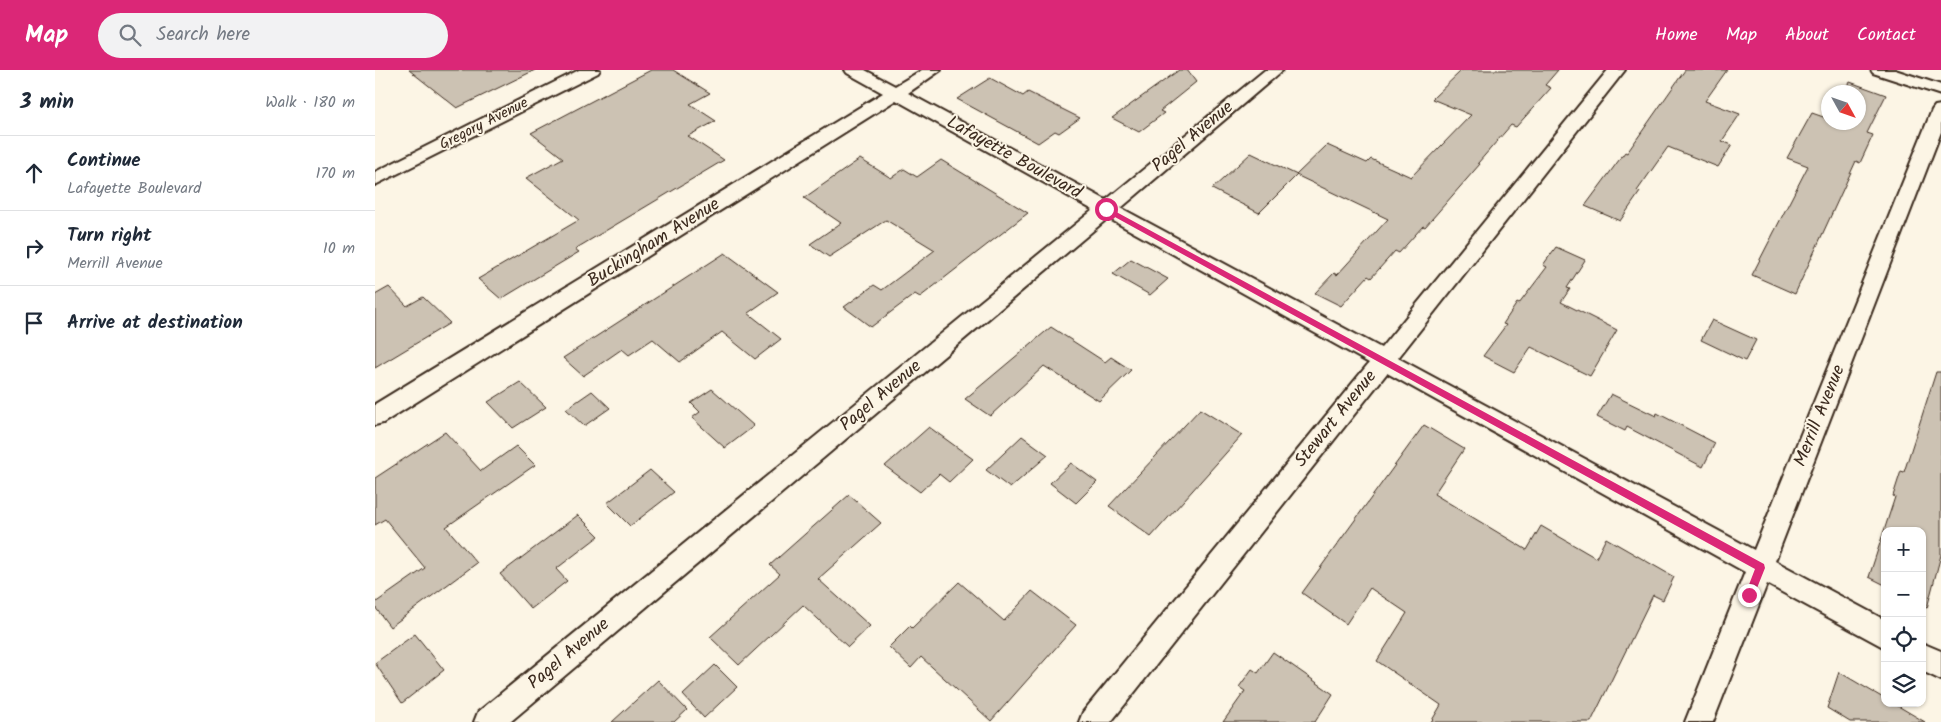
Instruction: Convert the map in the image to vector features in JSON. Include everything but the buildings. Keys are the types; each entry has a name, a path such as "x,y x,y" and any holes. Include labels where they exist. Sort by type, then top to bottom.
{"street":[{"name":"Gregory Avenue","path":"375,179 592,70"},
{"name":"Lafayette Boulevard","path":"853,70 1881,633"},
{"name":"Buckingham Avenue","path":"375,416 933,70"},
{"name":"Pagel Avenue","path":"488,722 1275,70"},
{"name":"Stewart Avenue","path":"1093,722 1617,70"},
{"path":"1879,70 1941,90"},
{"name":"Merrill Avenue","path":"1699,722 1941,110"},
{"path":"1926,658 1941,666"}],"route":[{"path":"1106,209 1761,568 1749,595"}]}
